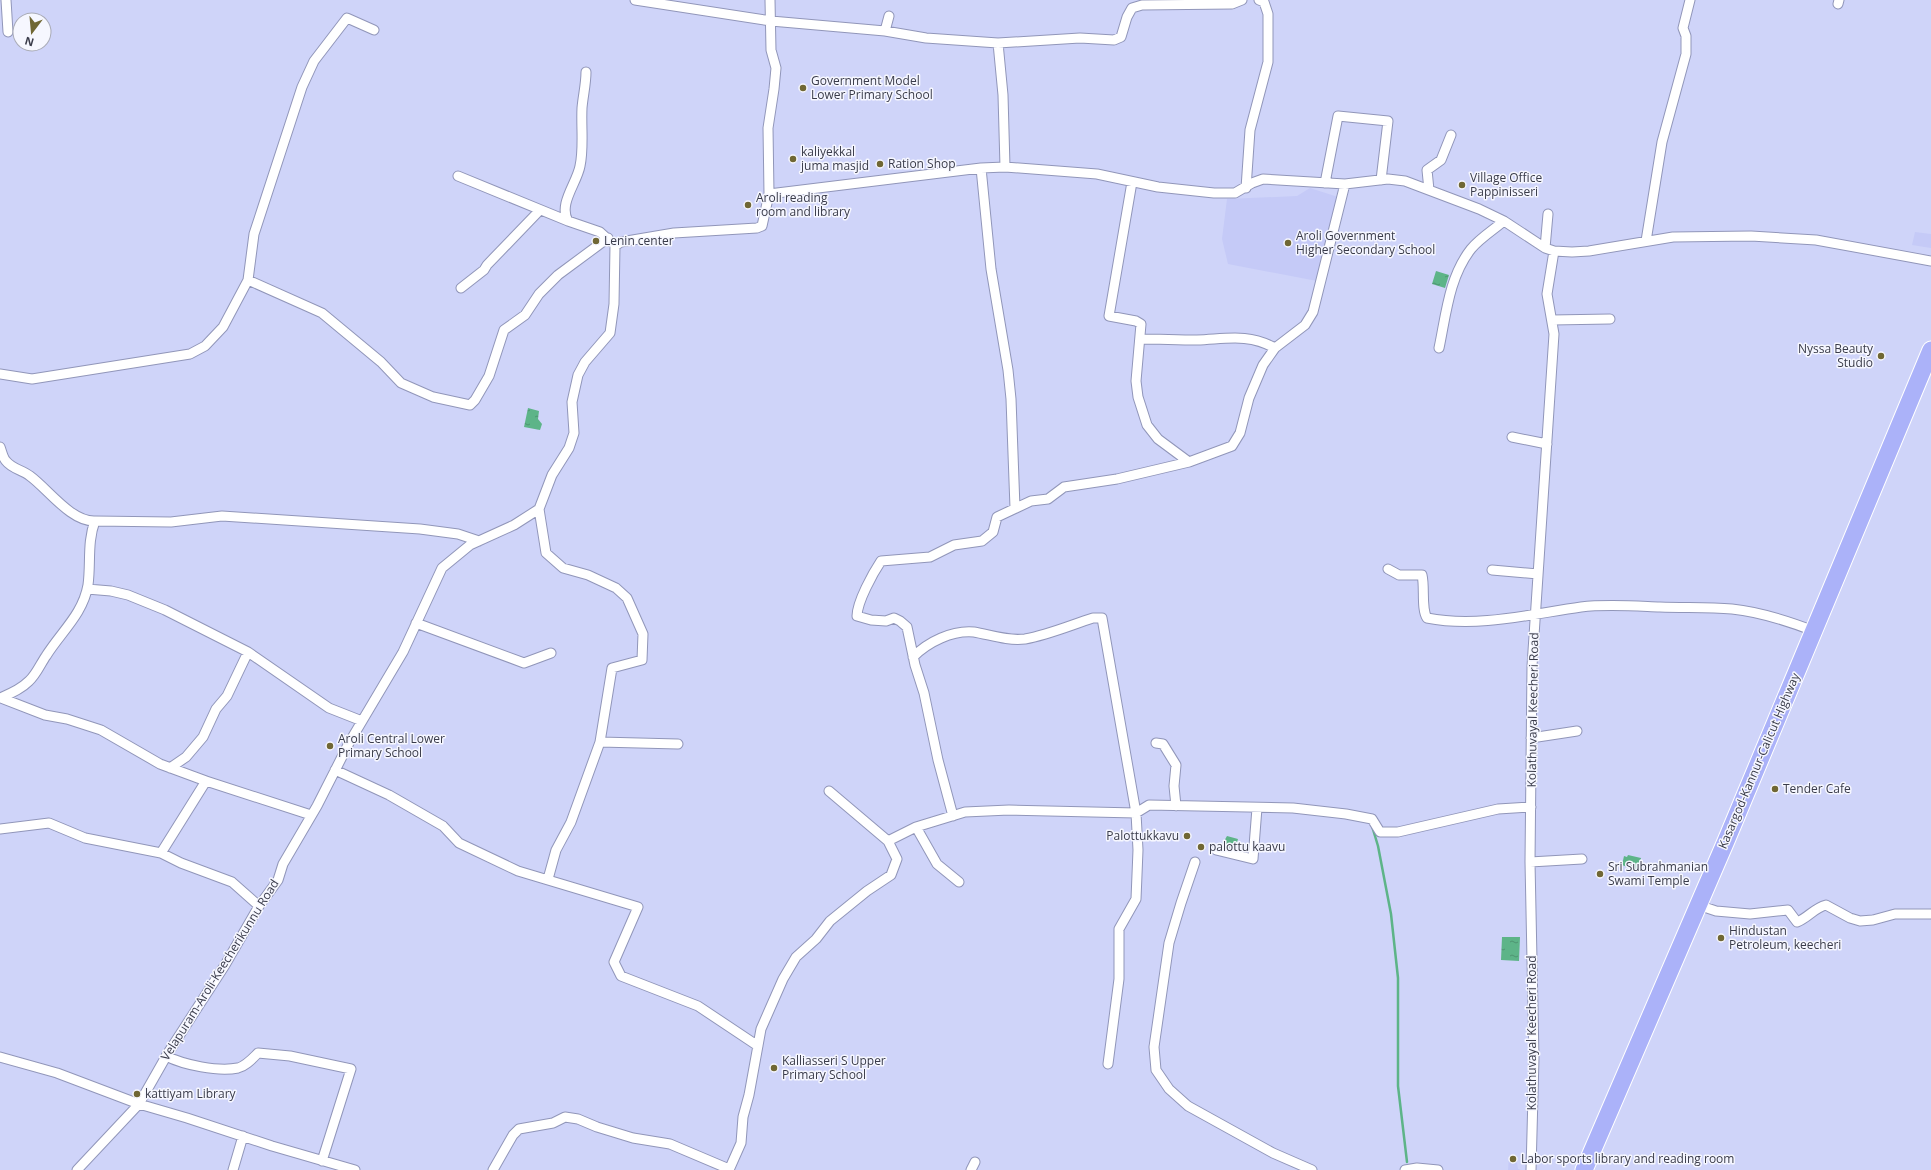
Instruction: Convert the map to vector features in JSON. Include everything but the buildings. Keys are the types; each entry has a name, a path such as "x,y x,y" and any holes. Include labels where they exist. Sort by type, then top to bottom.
{"highway":[{"name":"Kasargod-Kannur-Calicut Highway","path":"1584,1170 1700,901 1931,350"}],"street":[{"path":"6,0 8,32"},
{"path":"635,0 771,21 885,31 926,38 998,43 1080,38 1114,40 1121,37 1127,17 1132,8 1142,5 1232,4 1242,0"},
{"path":"615,246 621,242 674,233 757,228 762,226 769,194 768,128 776,68 771,50 770,0"},
{"path":"1246,188 1250,130 1268,62 1269,49 1268,14 1264,2 1259,0"},
{"path":"1646,241 1662,142 1686,54 1686,36 1683,28 1690,0"},
{"path":"885,31 889,16"},
{"path":"0,374 32,379 190,354 205,346 223,327 248,280 254,234 302,87 314,61 347,18 374,30"},
{"path":"998,43 1003,95 1005,167"},
{"path":"568,221 566,217 567,198 572,190 580,166 582,106 586,72"},
{"path":"1325,184 1338,116 1388,121 1381,180"},
{"path":"1429,190 1427,170 1441,160 1451,135"},
{"path":"769,194 982,168 1005,167 1097,174 1158,187 1214,193 1235,193 1246,188 1252,183 1263,179 1325,184 1345,184 1381,180 1405,181 1504,221 1544,248 1554,251 1589,251 1672,237 1751,236 1816,240 1931,261"},
{"path":"982,168 991,269 1008,370 1011,399 1015,508"},
{"path":"458,176 540,210 600,232 615,246 614,304 610,333 585,362 578,375 572,402 574,433 569,448 552,475 539,509 546,553 563,568 588,575 616,588 627,598 643,634 642,660 612,668 600,742 571,822 556,850 548,879"},
{"path":"1132,182 1109,316 1136,321 1141,324 1141,340 1136,381 1138,397 1147,425 1158,439 1189,462"},
{"path":"953,816 907,627 894,618 886,621 871,620 856,616 860,603 881,561 930,557 954,545 982,541 992,532 997,516 1031,501 1048,499 1064,487 1117,479 1189,462 1232,446 1236,441 1249,398 1262,366 1275,348 1305,325 1313,312 1345,184"},
{"path":"461,288 484,270 487,265 540,210"},
{"path":"1544,248 1548,214"},
{"path":"1439,348 1451,289 1462,263 1472,249 1504,221"},
{"path":"248,280 322,312 381,362 401,384 433,397 470,405 475,400 489,376 504,330 525,315 539,294 558,276 608,238"},
{"name":"Kolathuvayal Keecheri Road","path":"1531,1170 1534,1058 1530,862 1532,666 1554,334 1547,294 1554,251"},
{"path":"1552,320 1610,319"},
{"path":"1141,340 1196,340 1242,337 1256,339 1275,348"},
{"path":"1512,437 1547,444"},
{"path":"0,447 5,460 10,465 29,475 63,506 88,521 171,522 222,516 420,529 458,534 479,541"},
{"name":"Velapuram-Aroli-Keecherikunnu Road","path":"76,1170 139,1104 166,1056 225,965 259,906 278,880 283,864 362,720 403,652 442,568 470,545 514,525 539,509"},
{"path":"1,698 16,691 30,681 46,654 76,615 84,601 87,589 90,534 95,521"},
{"path":"1388,569 1400,575 1422,575 1425,586 1424,612 1427,618 1438,620 1485,620 1535,616 1582,607 1638,606 1733,610 1781,619 1814,631"},
{"path":"1492,570 1538,574"},
{"path":"87,589 111,591 128,595 165,610 248,652 329,708 362,720"},
{"path":"913,656 922,648 954,633 972,632 1006,639 1025,638 1093,618 1102,618 1136,813 1138,850 1136,899 1119,929 1119,980 1108,1064"},
{"path":"416,623 524,663 551,652"},
{"path":"170,768 186,757 203,737 216,709 227,696 248,652"},
{"path":"1,698 45,715 68,719 101,730 170,768 311,815"},
{"path":"1531,738 1576,731"},
{"path":"600,742 678,744"},
{"path":"1156,743 1163,744 1176,765 1174,786 1176,806"},
{"path":"335,770 389,795 443,826 458,843 518,870 638,907 614,962 620,976 698,1006 758,1046"},
{"path":"161,853 206,781"},
{"path":"493,1170 513,1135 519,1129 553,1123 565,1118 578,1118 598,1127 633,1138 670,1144 729,1169 740,1143 743,1117 749,1095 761,1029 780,986 796,957 816,939 830,921 867,891 891,875 897,859 888,841 829,791"},
{"path":"888,841 916,827 965,812 1009,810 1136,813 1149,805 1293,808 1366,818 1372,820 1380,832 1398,832 1498,809 1531,808"},
{"path":"1216,850 1253,859 1257,808"},
{"path":"0,829 49,823 85,838 161,853 180,863 232,882 259,906"},
{"path":"916,827 937,864 959,882"},
{"path":"1530,862 1582,859"},
{"path":"1196,862 1181,903 1169,943 1154,1047 1156,1070 1169,1089 1188,1106 1273,1153 1312,1170"},
{"path":"1700,901 1708,908 1716,911 1750,914 1788,910 1797,922 1808,918 1816,910 1826,905 1850,918 1860,921 1873,920 1895,914 1931,914"},
{"path":"166,1056 179,1062 224,1068 238,1068 250,1062 258,1053 290,1056 352,1069 322,1161"},
{"path":"0,1057 57,1073 139,1104 354,1170"},
{"path":"233,1170 242,1136"},
{"path":"1405,1170 1417,1168 1438,1170"}],"shaded area":[{"path":"1310,188 1338,197 1317,281 1228,264 1222,239 1227,199 1297,196"},
{"path":"1915,232 1931,234 1931,248 1912,245"},
{"path":"1516,1156 1518,1169 1521,1170 1508,1170 1509,1157"}],"water":[{"path":"1436,271 1449,275 1445,288 1432,284"},
{"path":"528,408 539,411 538,419 542,424 540,430 524,427"},
{"path":"1227,836 1238,839 1235,849 1225,846 1226,844 1223,843"},
{"path":"1628,855 1641,858 1638,871 1622,865 1624,856 1627,857"},
{"path":"1502,937 1520,937 1519,961 1501,960"}],"waterway":[{"path":"1372,826 1378,846 1391,914 1398,978 1398,1086 1407,1162"}],"place":[{"name":"Government Model Lower Primary School","path":"803,88"},
{"name":"kaliyekkal juma masjid","path":"793,159"},
{"name":"Ration Shop","path":"880,164"},
{"name":"Village Office Pappinisseri","path":"1462,185"},
{"name":"Aroli reading room and library","path":"748,205"},
{"name":"Lenin center","path":"596,241"},
{"name":"Aroli Government Higher Secondary School","path":"1288,243"},
{"name":"Nyssa Beauty Studio","path":"1881,356"},
{"name":"Aroli Central Lower Primary School","path":"330,746"},
{"name":"Tender Cafe","path":"1775,789"},
{"name":"Palottukkavu","path":"1187,836"},
{"name":"palottu kaavu","path":"1201,847"},
{"name":"Sri Subrahmanian Swami Temple","path":"1600,874"},
{"name":"Hindustan Petroleum, keecheri","path":"1721,938"},
{"name":"Kalliasseri S Upper Primary School","path":"774,1068"},
{"name":"kattiyam Library","path":"137,1094"},
{"name":"Labor sports library and reading room","path":"1513,1159"}]}
